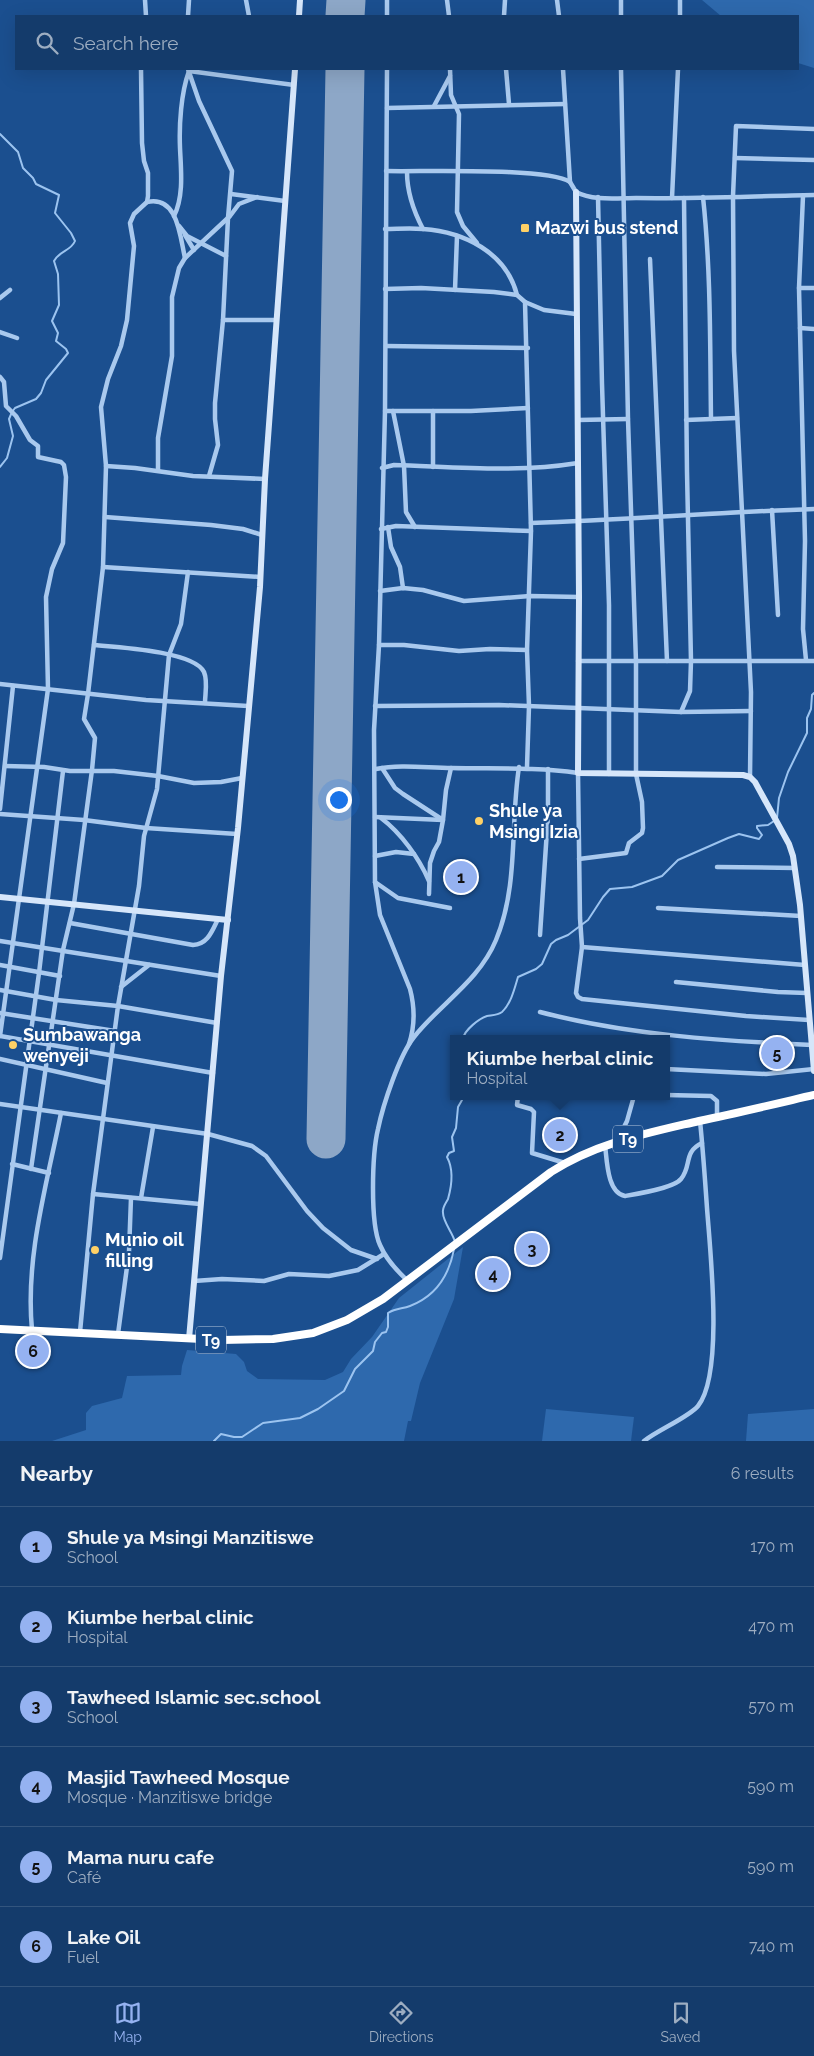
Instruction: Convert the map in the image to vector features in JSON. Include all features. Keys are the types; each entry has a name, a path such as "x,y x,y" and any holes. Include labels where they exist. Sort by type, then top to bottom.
{"highway":[{"name":"T9","path":"0,1329 189,1339 253,1340 313,1333 347,1320 368,1309 565,1163 605,1145 814,1095"}],"street":[{"path":"145,0 146,15"},
{"path":"188,15 189,0"},
{"path":"246,0 249,15"},
{"path":"299,15 300,0"},
{"path":"387,0 387,15"},
{"path":"447,0 449,15"},
{"path":"504,15 505,0"},
{"path":"557,0 559,15"},
{"path":"621,0 621,15"},
{"path":"680,0 680,15"},
{"path":"141,70 142,144 149,181 147,202"},
{"path":"189,70 294,85"},
{"path":"189,70 199,102 218,144 231,166 223,320 215,413 218,445 209,476"},
{"path":"185,258 175,219 180,199 180,137 184,89 189,70"},
{"path":"189,1339 220,976 237,834 260,577 276,320 295,70"},
{"path":"386,70 386,346 379,645 375,706 376,882 380,915 410,989 413,1002 413,1031 382,1112 375,1149 374,1227 384,1254 408,1281"},
{"path":"450,70 451,95 457,105 459,114 458,212 463,226 477,243 495,256 506,269 518,295 525,302 544,310 576,314"},
{"path":"506,70 509,104"},
{"path":"563,70 570,182"},
{"path":"579,859 626,853 631,840 642,833 642,802 636,774 636,662 628,419 621,70"},
{"path":"672,198 678,70"},
{"path":"434,106 450,75"},
{"path":"387,108 565,104"},
{"path":"750,777 751,711 734,351 733,196 736,126 814,129"},
{"path":"735,158 814,160"},
{"path":"386,171 537,174 564,178 570,182 576,192 583,196 598,197 703,198 814,195"},
{"path":"407,172 408,187 415,212 423,229"},
{"path":"576,192 579,597 578,773 582,947 576,993 582,999 746,1016 810,1020"},
{"path":"231,194 285,201"},
{"path":"803,196 799,288 805,541 803,629 806,660"},
{"path":"158,470 158,438 172,356 172,298 175,279 185,258 228,218 243,201 257,197"},
{"path":"598,197 610,662 609,774"},
{"path":"681,712 690,691 691,661 684,198"},
{"path":"703,198 710,324 711,419"},
{"path":"31,1169 63,950 74,904 92,770 95,738 84,718 103,567 106,466 101,407 108,379 122,346 127,320 134,246 130,223 134,214 147,202 158,200 164,202 170,208 194,250"},
{"path":"385,229 423,229 457,236 477,243"},
{"path":"184,234 226,256"},
{"path":"455,290 457,236"},
{"path":"650,259 667,661"},
{"path":"799,288 814,288"},
{"path":"386,289 455,290 518,295"},
{"path":"0,298 10,290"},
{"path":"525,302 528,348 531,523 527,650 527,768"},
{"path":"223,320 276,320"},
{"path":"800,328 814,329"},
{"path":"0,332 17,338"},
{"path":"386,346 528,348"},
{"path":"0,377 4,382 6,406"},
{"path":"0,403 16,416 30,440 38,446 39,458 62,462 66,477 64,542 52,569 46,597 48,689 14,943 1,1014 0,1036 213,1073"},
{"path":"385,411 528,408"},
{"path":"393,411 404,466 406,512 415,527"},
{"path":"433,411 433,467"},
{"path":"686,420 737,418"},
{"path":"578,420 628,419"},
{"path":"382,468 390,465 529,468 578,463"},
{"path":"106,466 265,480"},
{"path":"531,523 772,510 814,510"},
{"path":"772,510 778,615"},
{"path":"104,516 211,525 243,529 262,535"},
{"path":"381,529 388,527 415,527 531,531"},
{"path":"388,527 390,547 400,568 403,588"},
{"path":"103,567 260,577"},
{"path":"80,1332 93,1194 107,1083 121,987 135,910 146,828 158,776 169,655 181,624 188,572"},
{"path":"380,591 403,588 423,590 464,601 530,596 579,597"},
{"path":"94,645 133,648 169,655 199,666 203,670 206,679 205,703"},
{"path":"379,645 459,651 490,649 527,650"},
{"path":"578,661 814,660"},
{"path":"0,684 164,701 248,706"},
{"path":"0,809 13,686"},
{"path":"375,706 528,706 681,712 751,711"},
{"path":"5,766 38,767 63,771 92,770 158,776 194,782 221,782 242,778"},
{"path":"376,769 398,766 451,768 519,767 578,773 750,777 755,782 772,817 789,844 795,868 814,1070 766,1074 670,1069"},
{"path":"409,1044 482,967 496,941 503,922 511,876 519,767"},
{"path":"382,768 395,788 443,820"},
{"path":"429,894 432,856 439,842 451,768"},
{"path":"540,935 548,816 548,769"},
{"path":"0,1258 39,973 63,771"},
{"path":"0,814 84,820 146,828 237,834"},
{"path":"375,817 443,820"},
{"path":"381,818 394,829 414,854 429,883"},
{"path":"376,856 396,852 414,854"},
{"path":"718,867 795,868"},
{"path":"376,882 398,898 450,908"},
{"path":"0,897 228,920"},
{"path":"658,908 801,916"},
{"path":"70,923 130,935 197,944 208,938 218,919"},
{"path":"0,941 220,976"},
{"path":"582,947 805,964"},
{"path":"0,965 60,976"},
{"path":"121,987 149,965"},
{"path":"676,982 807,993"},
{"path":"0,990 56,1000 118,1006 217,1023"},
{"path":"540,1012 585,1023 645,1032 812,1045"},
{"path":"1,1014 115,1031"},
{"path":"0,1060 107,1083"},
{"path":"670,1095 711,1096 716,1101 717,1117"},
{"path":"518,1100 517,1105 531,1109 534,1112 532,1153 565,1163"},
{"path":"616,1142 627,1121 633,1100"},
{"path":"0,1104 208,1134 257,1148 266,1156 307,1211 323,1228 351,1250 377,1259"},
{"path":"32,1330 30,1287 38,1225 61,1113"},
{"path":"644,1441 655,1432 695,1409 702,1400 709,1379 712,1349 713,1284 700,1121"},
{"path":"141,1198 153,1127"},
{"path":"605,1145 614,1190 619,1195 624,1196 678,1182 684,1174 692,1149 702,1143"},
{"path":"12,1164 49,1173"},
{"path":"93,1194 200,1204"},
{"path":"118,1334 129,1252 131,1198"},
{"path":"194,1281 222,1279 264,1282 289,1274 329,1276 358,1270 384,1254"}],"shaded area":[{"path":"702,0 814,0 814,68 799,63 799,15 720,15"},
{"path":"463,1247 454,1299 420,1383 404,1441 52,1441 86,1430 86,1413 92,1406 122,1398 127,1376 181,1375 187,1350 236,1354 244,1362 247,1371 258,1379 325,1380 343,1372 351,1359 372,1337 399,1298"},
{"path":"546,1409 634,1417 631,1441 542,1441"},
{"path":"814,1409 814,1441 746,1441 748,1414"}],"waterway":[{"path":"0,134 18,152 23,168 36,184 59,195 55,213 75,241 71,247 54,261 58,274 59,305 52,321 58,333 56,341 68,353 46,380 41,393 36,399 15,408 12,412 9,419 13,436 7,458 0,467"},
{"path":"777,818 779,798 788,772 807,733 807,718 814,693"},
{"path":"464,1035 469,1028 480,1019 497,1014 505,1009 518,977 536,969 542,964 551,944 568,935 588,920 610,889 632,887 662,876 678,860 739,834 759,839 762,835 757,826 768,825 774,821"},
{"path":"455,1242 443,1216 443,1211 448,1199 451,1183 451,1167 447,1157 449,1153 454,1151 452,1137 456,1128 458,1107 462,1100"},
{"path":"214,1441 221,1434 242,1437 263,1423 300,1418 318,1409 344,1391 355,1369 373,1351 375,1342 382,1333 386,1332 388,1313 419,1302 434,1291 449,1268 454,1249"}],"runway":[{"path":"345,15 346,0"},
{"path":"326,1139 345,70"}],"place":[{"name":"Mazwi bus stend","path":"525,228"},
{"name":"Shule ya Msingi Izia","path":"479,821"},
{"name":"Shule ya Msingi Manzitiswe","path":"461,877"},
{"name":"Sumbawanga wenyeji","path":"13,1045"},
{"name":"Mama nuru cafe","path":"777,1053"},
{"name":"Kiumbe herbal clinic","path":"560,1135"},
{"name":"Tawheed Islamic sec.school","path":"532,1249"},
{"name":"Munio oil filling","path":"95,1250"},
{"name":"Masjid Tawheed Mosque","path":"493,1274"},
{"name":"Lake Oil","path":"33,1351"}]}
